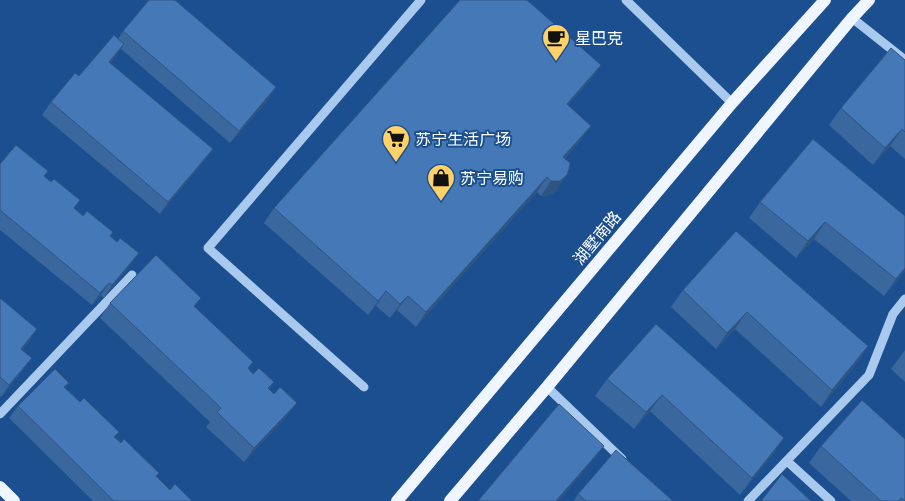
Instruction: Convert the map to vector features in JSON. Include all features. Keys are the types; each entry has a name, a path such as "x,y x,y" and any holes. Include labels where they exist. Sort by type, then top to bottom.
{"main road":[{"name":"湖墅南路","path":"397,501 732,103 825,0"},
{"path":"450,501 868,0"},
{"path":"0,487 14,501"}],"street":[{"path":"364,387 208,248 421,0"},
{"path":"626,0 732,103"},
{"path":"852,18 905,60"},
{"path":"0,414 132,274"},
{"path":"748,501 870,375 893,314 905,299"},
{"path":"547,387 631,468"},
{"path":"787,461 831,501"}],"building":[{"path":"149,0 175,0 276,87 239,131 123,31"},
{"path":"460,0 527,0 601,65 567,104 591,126 563,157 570,163 567,175 560,181 551,181 547,177 426,312 408,296 400,304 386,291 378,301 274,208"},
{"path":"114,35 124,44 109,62 213,149 168,202 51,102 75,73 79,76"},
{"path":"891,48 905,60 905,132 902,129 885,148 841,108"},
{"path":"813,139 905,216 905,268 896,279 825,222 808,241 760,202"},
{"path":"16,145 48,171 44,176 51,182 54,179 80,200 74,208 83,216 87,211 113,232 110,236 117,242 120,238 139,253 112,285 109,283 100,293 0,210 0,164"},
{"path":"736,231 868,346 832,390 747,312 727,333 683,290"},
{"path":"156,255 201,298 194,306 253,362 248,368 253,374 259,368 274,382 268,388 274,394 280,387 297,403 254,448 217,412 221,408 110,303"},
{"path":"0,298 37,329 21,349 32,358 9,385 0,377"},
{"path":"656,324 784,438 752,478 662,395 646,412 607,379"},
{"path":"55,369 69,383 64,387 80,402 84,398 119,432 114,437 121,443 124,439 159,473 156,476 170,490 175,484 192,501 114,501 18,406"},
{"path":"862,400 905,439 905,501 901,498 898,501 881,501 821,446"},
{"path":"559,404 604,446 556,501 478,501"},
{"path":"616,450 673,501 586,501 578,494"},
{"path":"782,474 811,501 761,501"}],"place":[{"name":"星巴克","path":"556,62"},
{"name":"苏宁生活广场","path":"396,163"},
{"name":"苏宁易购","path":"441,202"}]}
